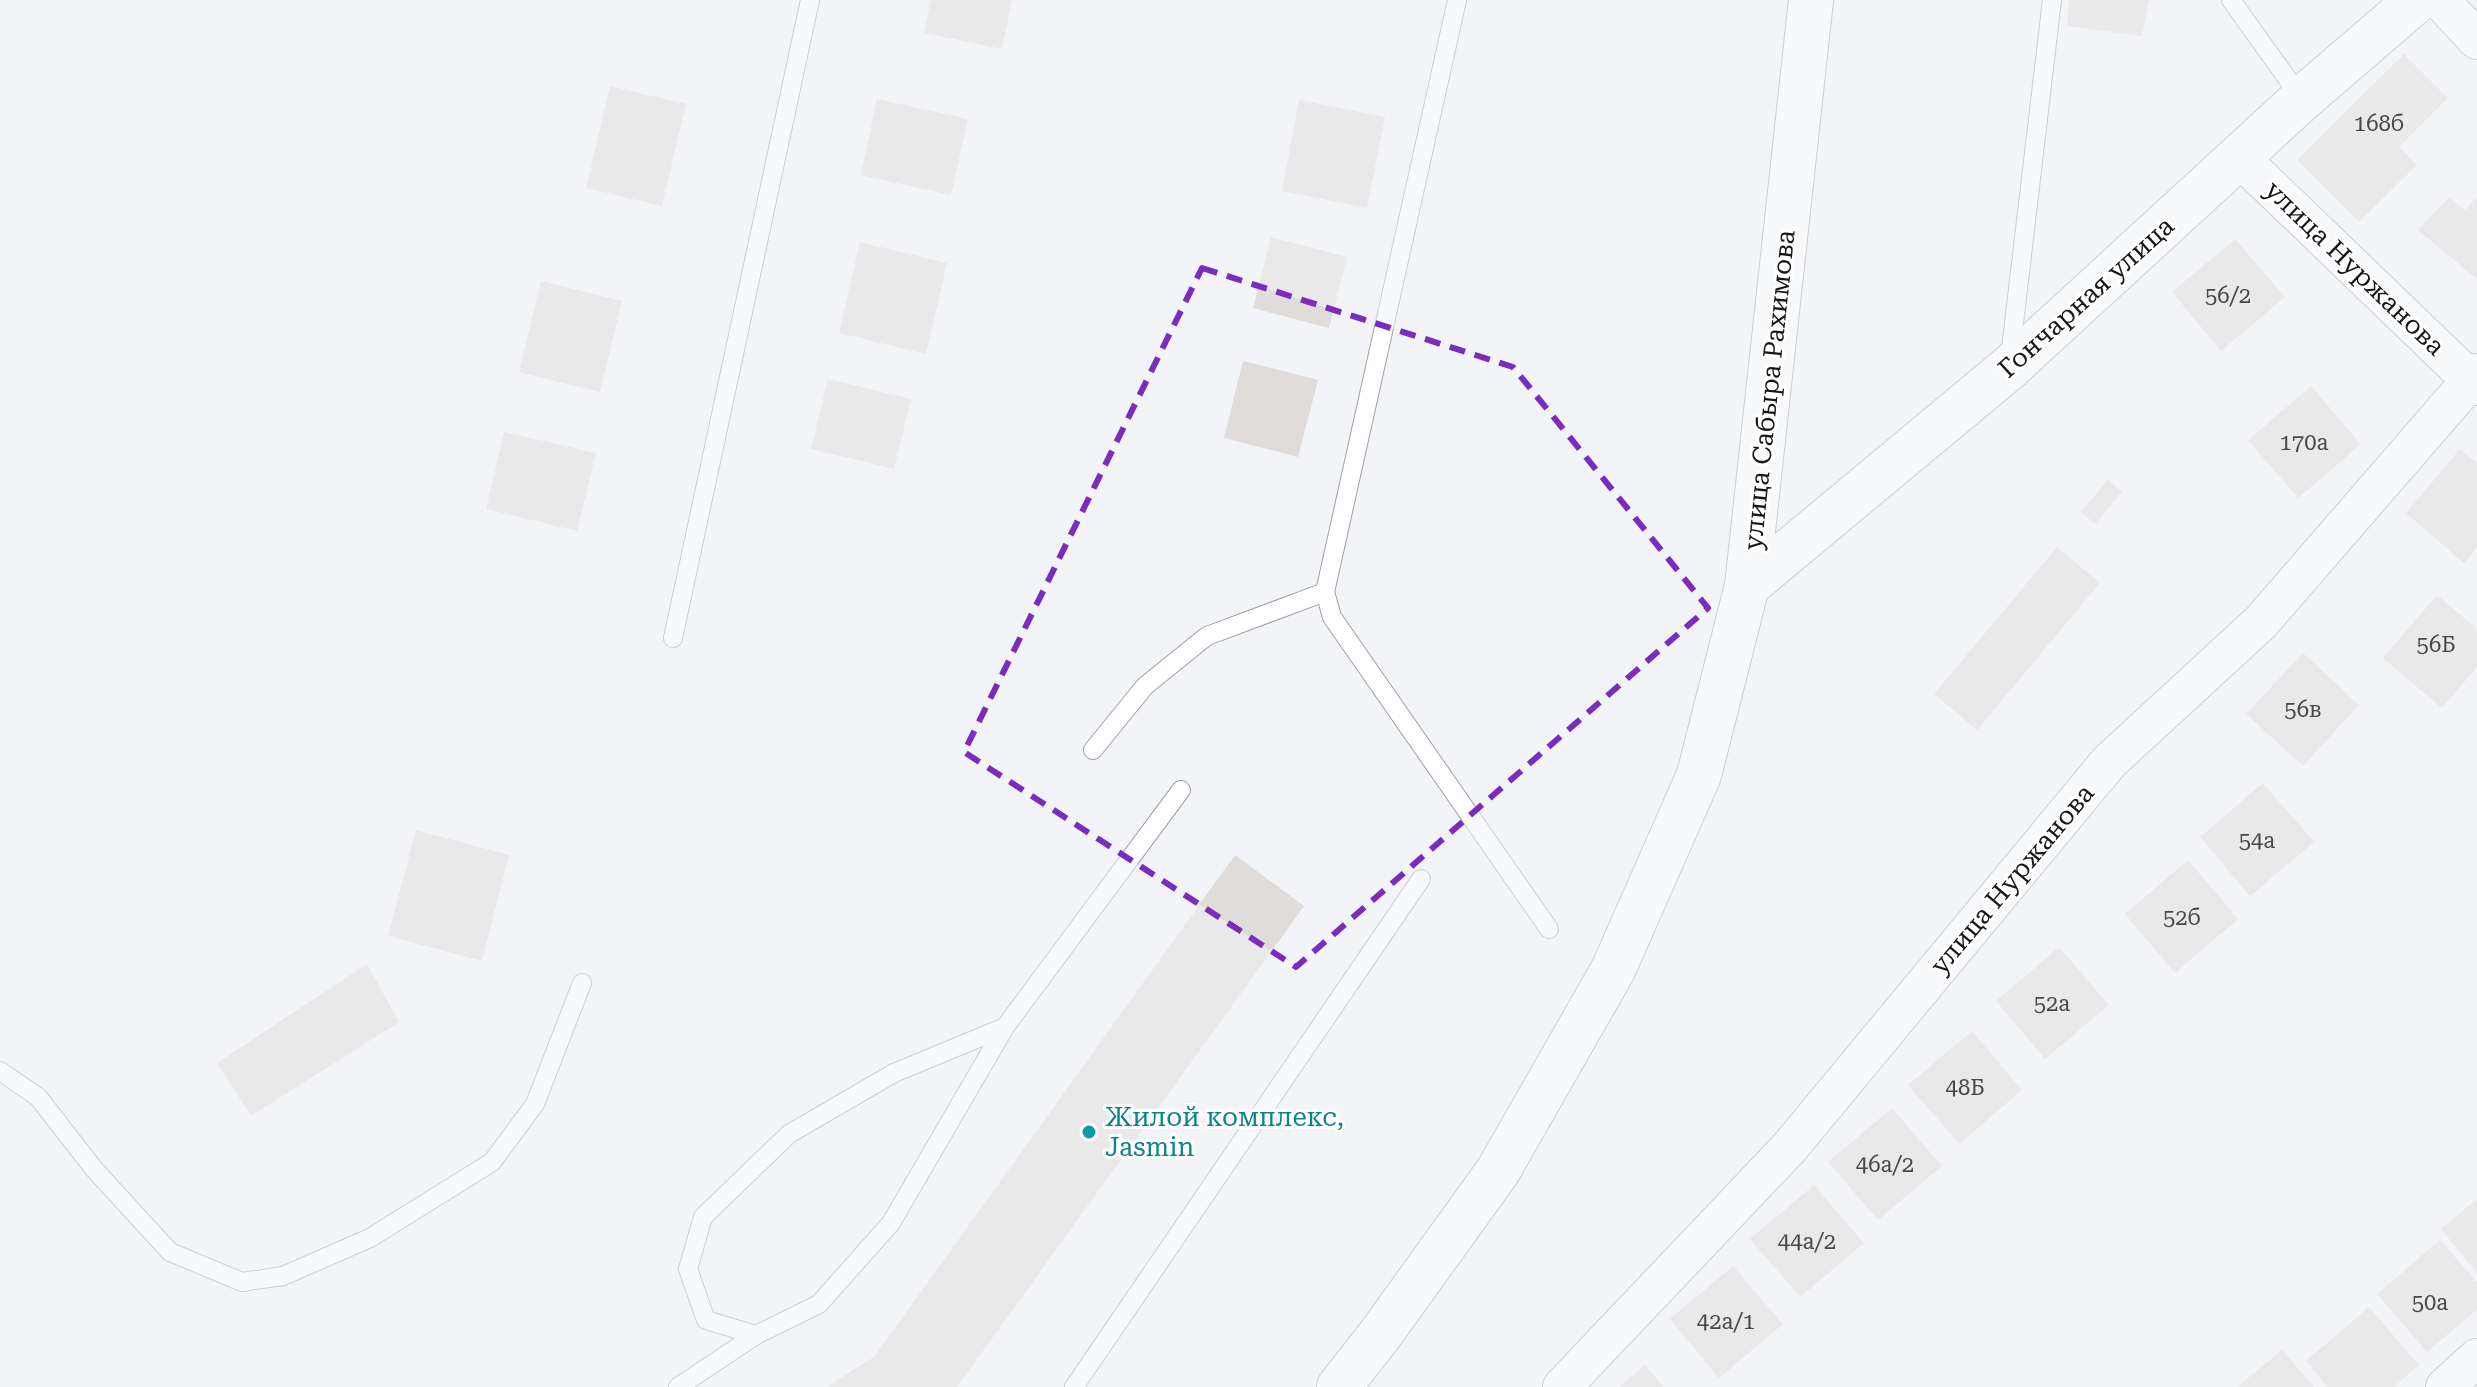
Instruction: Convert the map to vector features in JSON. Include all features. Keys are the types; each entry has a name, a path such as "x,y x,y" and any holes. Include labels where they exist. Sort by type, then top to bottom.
{"main road":[{"name":"улица Сабыра Рахимова","path":"1339,1387 1498,1171 1613,970 1699,775 1747,586 1811,0"},
{"name":"Гончарная улица","path":"1747,586 2009,368 2302,99 2417,0"}],"street":[{"path":"2440,0 2477,40"},
{"name":"улица Нуржанова","path":"1562,1387 1789,1148 2109,762 2261,622 2475,380 2239,157"},
{"path":"2445,1387 2477,1358"}],"lane":[{"path":"673,638 810,0"},
{"path":"1457,0 1325,592 1332,617 1549,929"},
{"path":"2009,368 2052,0"},
{"path":"2231,0 2302,99"},
{"path":"1093,750 1145,686 1207,636 1325,592"},
{"path":"678,1387 756,1335 819,1304 891,1223 1005,1027 1181,790"},
{"path":"1074,1387 1421,879"},
{"path":"0,1071 38,1097 94,1169 170,1252 242,1282 283,1276 370,1238 492,1162 535,1104 582,983"},
{"path":"756,1335 706,1320 688,1269 703,1217 789,1134 894,1073 1005,1027"}],"highlighted area":[{"path":"1202,268 1513,367 1708,608 1296,967 964,752"}],"building":[{"path":"931,0 1012,0 1002,49 924,33"},
{"path":"2069,0 2149,0 2142,36 2067,26"},
{"path":"2404,54 2448,98 2399,147 2417,165 2359,222 2297,160"},
{"path":"610,86 686,104 662,206 586,188"},
{"path":"877,99 968,119 951,195 861,175"},
{"path":"1299,100 1385,117 1367,208 1282,191"},
{"path":"2449,197 2465,210 2477,197 2477,279 2418,230"},
{"path":"1271,237 1347,257 1329,328 1253,308"},
{"path":"2235,239 2285,297 2221,351 2172,292"},
{"path":"860,242 947,263 926,354 839,333"},
{"path":"541,281 622,301 600,392 519,372"},
{"path":"1243,361 1318,380 1298,457 1224,438"},
{"path":"828,379 911,399 894,469 811,449"},
{"path":"2311,386 2361,444 2298,498 2248,440"},
{"path":"504,432 596,453 577,531 486,509"},
{"path":"2460,449 2477,463 2477,548 2464,563 2406,513"},
{"path":"2108,480 2122,492 2095,524 2081,512"},
{"path":"2057,547 2100,583 1977,730 1934,694"},
{"path":"2437,595 2477,629 2477,667 2442,708 2383,658"},
{"path":"2303,653 2359,705 2303,766 2246,714"},
{"path":"2263,783 2314,842 2250,896 2200,837"},
{"path":"416,830 509,855 482,961 388,936"},
{"name":"Жилой комплекс, Jasmin","path":"1235,855 1304,906 957,1387 826,1387 874,1357"},
{"path":"2188,860 2238,919 2175,973 2125,914"},
{"path":"2059,947 2109,1005 2045,1059 1996,1001"},
{"path":"367,964 399,1022 251,1116 217,1063"},
{"path":"1972,1031 2022,1090 1959,1144 1908,1085"},
{"path":"1892,1108 1942,1166 1878,1220 1828,1162"},
{"path":"1814,1185 1864,1243 1800,1297 1750,1239"},
{"path":"2477,1199 2477,1273 2441,1229"},
{"path":"2440,1240 2477,1282 2477,1309 2427,1352 2377,1294"},
{"path":"1733,1266 1783,1324 1719,1378 1670,1319"},
{"path":"2369,1307 2419,1365 2394,1387 2328,1387 2306,1361"},
{"path":"2282,1350 2314,1387 2237,1387"},
{"path":"1645,1365 1664,1387 1619,1387"}],"place":[{"name":"Жилой комплекс, Jasmin","path":"1089,1132"}]}
